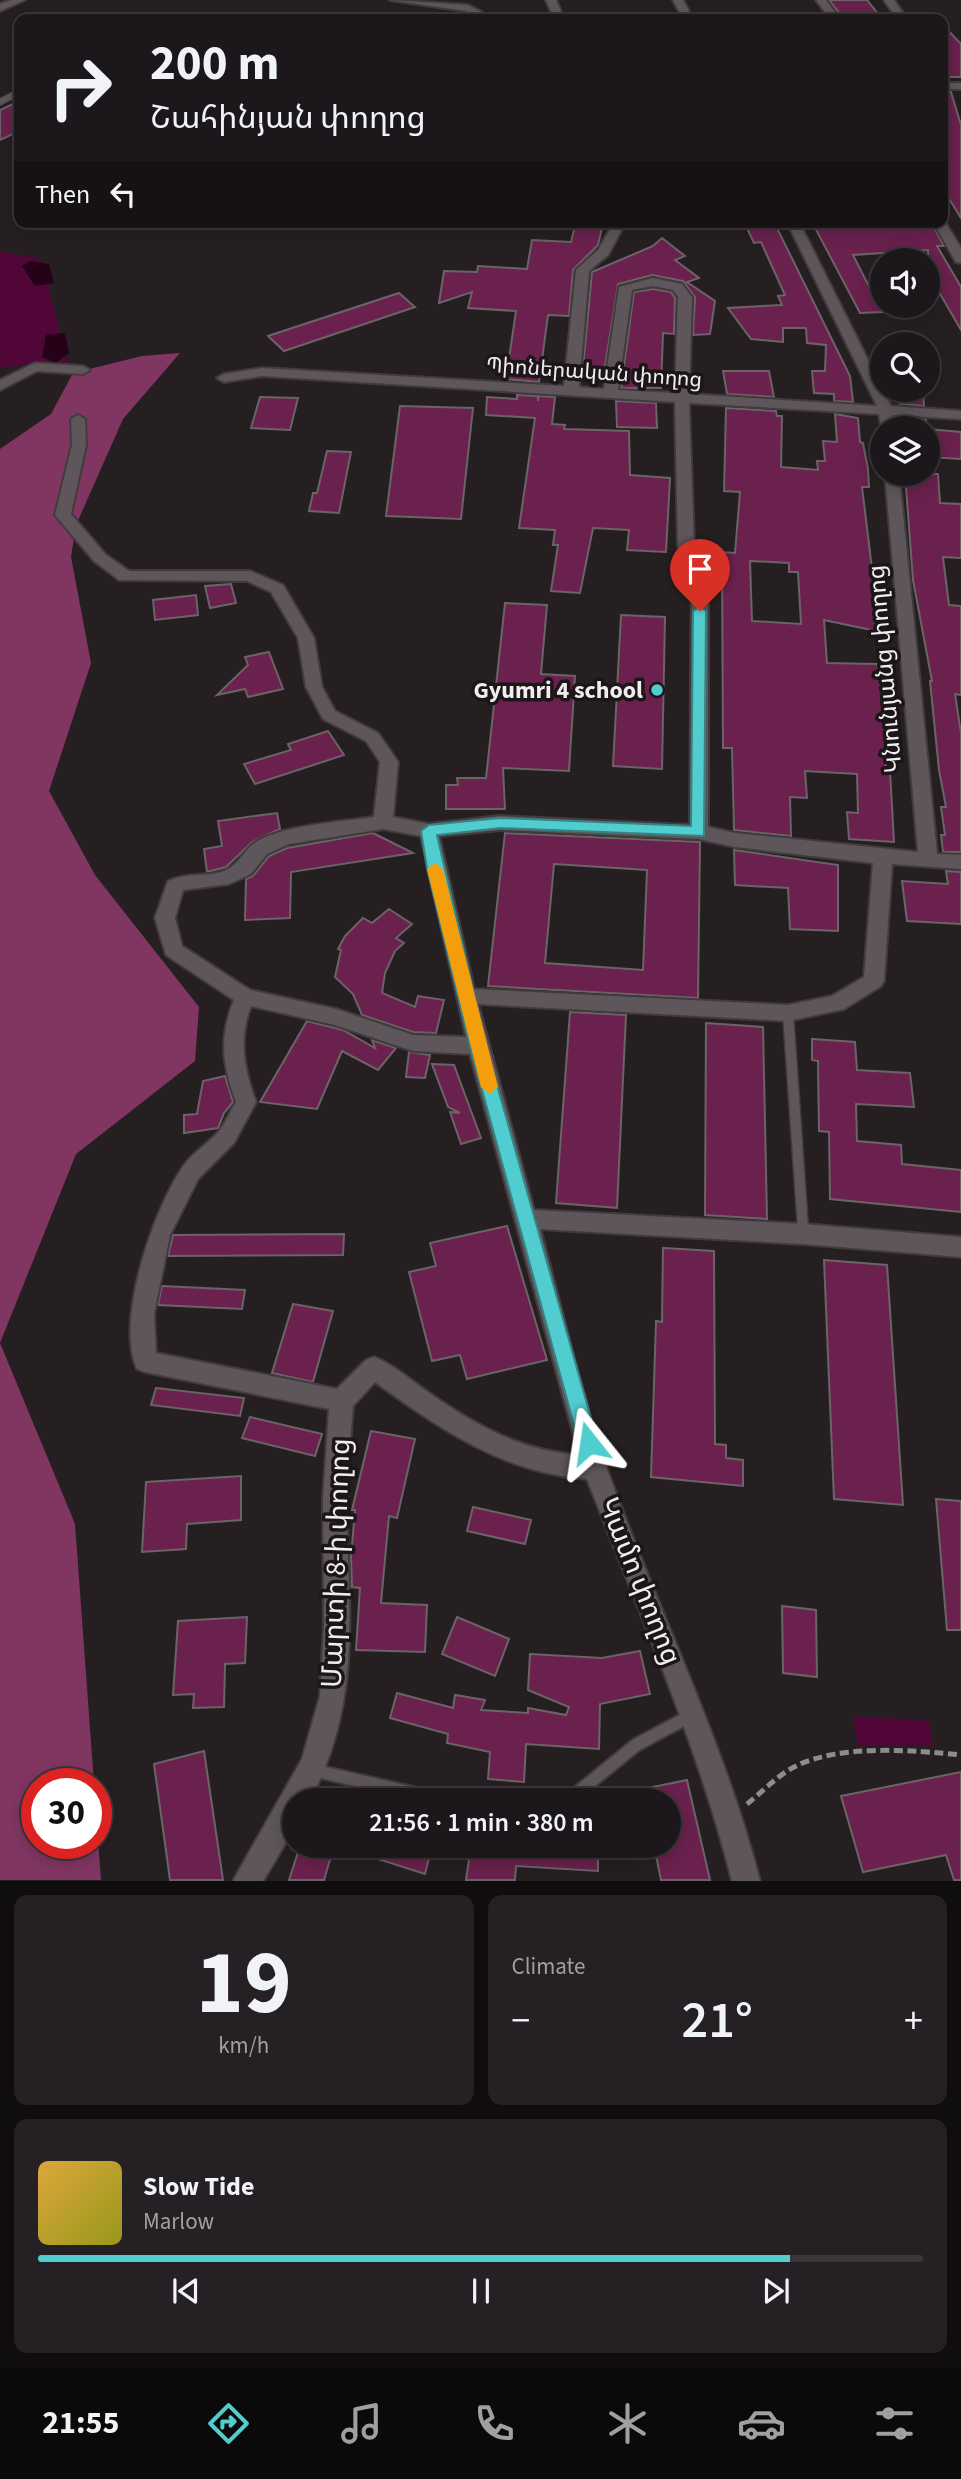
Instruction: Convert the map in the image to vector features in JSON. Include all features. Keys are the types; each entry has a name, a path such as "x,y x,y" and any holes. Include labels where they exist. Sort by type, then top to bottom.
{"street":[{"path":"0,8 20,0"},
{"path":"396,0 468,8 480,14"},
{"path":"571,392 583,270 603,252 616,228"},
{"path":"796,228 886,410 886,416"},
{"path":"943,228 961,259"},
{"path":"610,394 626,287 653,282 677,287 685,297 682,399 686,548 700,556 699,832"},
{"path":"0,386 35,368 83,370"},
{"name":"Պիոներական փողոց","path":"224,378 262,372 961,415"},
{"path":"78,419 79,445 63,515 100,558 125,576 250,576 277,589 306,638 314,687 328,715 372,737 389,762 383,822"},
{"name":"Կնունյանց փողոց","path":"892,486 928,860"},
{"path":"478,1046 414,1043 336,1017 246,997 173,950 165,918 175,886 190,880 222,879 244,869 260,849 286,838 383,822 429,831 500,823 699,832 735,840 883,857 961,862"},
{"name":"Կամո փողոց","path":"429,831 478,1046 595,1468 693,1714 730,1818 746,1881"},
{"path":"466,996 788,1013 837,1003 874,981 883,857"},
{"path":"246,997 233,1026 232,1068 246,1102 227,1137 190,1173 159,1234 143,1314 145,1361 341,1401 374,1368 485,1444 529,1461 569,1468 595,1468"},
{"path":"528,1219 803,1234 959,1246"},
{"name":"Մարտի 8-ի փողոց","path":"301,1788 331,1712 339,1651 335,1513 341,1401"},
{"name":"Մարտի 8-ի փողոց","path":"247,1881 282,1823"}],"lane":[{"path":"788,1013 803,1234"},
{"path":"583,1788 636,1745 693,1714"},
{"path":"310,1769 392,1788"}],"path":[{"path":"730,1818 796,1766 824,1757 870,1752 961,1755"}],"shaded area":[{"path":"0,251 41,259 68,363 0,367"},
{"path":"30,261 49,264 54,283 35,286 22,266"},
{"path":"65,333 69,353 56,363 42,357 46,335"},
{"path":"180,353 123,419 76,525 71,557 91,663 49,791 95,875 199,1007 195,1061 76,1154 0,1343 0,449 51,414 73,373 142,356"},
{"path":"0,1343 75,1524 93,1768 21,1768 21,1859 99,1859 101,1880 0,1880"},
{"path":"853,1716 929,1721 933,1745 858,1745"}],"building":[{"path":"829,0 867,0 878,14 840,14"},
{"path":"948,30 961,44 961,77 948,77"},
{"path":"948,92 951,92 961,125 961,218 948,197"},
{"path":"14,103 14,133 0,140 0,110"},
{"path":"574,228 602,228 598,245 573,270 569,316 548,315 539,382 506,379 516,311 468,308 472,292 439,303 444,271 477,272 478,266 527,269 532,240 571,242"},
{"path":"747,228 777,228 850,376 853,402 834,401 834,394 814,393 812,371 825,371 826,345 807,343 806,328 783,328 783,342 751,339 728,308 782,305 778,296 785,295 761,242 754,243"},
{"path":"815,228 934,228 944,246 870,248 870,254 853,255 870,288 870,313 860,313"},
{"path":"662,238 685,256 675,260 699,278 687,282 715,301 710,334 693,335 695,297 683,281 652,275 618,284 603,379 582,378 592,272 653,246"},
{"path":"940,251 961,287 961,330 940,294"},
{"path":"653,289 671,292 675,298 674,334 663,333 661,388 621,388 634,292"},
{"path":"399,293 415,307 284,351 268,336"},
{"path":"723,371 769,371 774,397 727,394"},
{"path":"517,395 555,397 552,424 565,425 564,429 629,431 630,475 670,478 666,552 627,550 629,530 593,528 580,593 551,591 558,545 553,545 555,530 519,528 535,418 486,415 487,397 517,399"},
{"path":"260,397 298,398 290,430 251,428"},
{"path":"616,401 656,403 657,428 617,427"},
{"path":"899,402 924,402 924,406"},
{"path":"400,406 473,408 461,519 386,516"},
{"path":"726,408 776,411 777,416 782,416 781,467 818,470 817,461 825,461 823,441 837,442 835,414 858,418 860,442 863,443 868,469 869,487 862,487 878,618 874,618 876,631 824,620 827,663 877,664 884,714 886,770 890,771 894,842 849,839 847,812 858,813 857,774 805,771 807,798 790,797 791,836 734,830 732,748 723,748 722,552 735,553 740,492 724,491","holes":["750,561 789,563 789,572 798,572 801,624 752,621"]},
{"path":"940,430 961,432 961,459 940,458"},
{"path":"327,451 351,452 339,513 309,511 313,493 317,493"},
{"path":"906,486 939,486 940,503 961,504 961,558 943,557 949,605 961,606 961,695 955,694 961,733 961,852 943,852 941,835 945,835 941,807 946,807 939,770 932,681 913,580"},
{"path":"231,584 236,603 210,608 205,586"},
{"path":"196,595 198,615 155,620 153,600"},
{"path":"505,603 547,605 541,674 575,676 569,771 503,768 505,809 446,809 446,785 458,785 457,778 486,778"},
{"path":"621,615 665,617 662,769 613,766"},
{"path":"269,652 283,689 248,697 245,689 217,695 248,665 245,657"},
{"path":"328,731 344,755 255,784 244,764 291,750 288,744"},
{"path":"277,813 280,829 252,842 226,867 207,872 204,849 222,846 218,821"},
{"path":"373,833 413,853 291,872 290,918 245,920 246,879 253,876 269,856 287,848"},
{"path":"505,833 700,842 698,998 488,986","holes":["554,864 647,870 643,970 545,963"]},
{"path":"734,850 838,865 838,931 790,929 788,888 735,885"},
{"path":"946,871 961,872 961,924 907,921 902,881 948,884"},
{"path":"389,909 412,924 396,938 404,943 395,951 385,973 382,993 415,1007 418,996 444,1000 436,1033 413,1032 362,1015 353,994 335,977 341,950 338,949 345,936 363,918 372,923"},
{"path":"570,1012 626,1015 617,1208 556,1203"},
{"path":"307,1021 343,1030 375,1048 372,1040 396,1048 378,1070 342,1051 317,1109 260,1102"},
{"path":"706,1023 763,1027 767,1219 705,1215"},
{"path":"812,1039 855,1042 857,1070 910,1073 914,1107 856,1104 857,1141 901,1145 902,1164 961,1170 961,1212 830,1199 829,1132 819,1131 818,1061 812,1060"},
{"path":"409,1052 430,1055 425,1078 406,1077"},
{"path":"432,1064 454,1065 481,1138 461,1144 450,1112 460,1113 448,1107"},
{"path":"225,1076 233,1102 224,1113 218,1128 184,1133 184,1115 197,1114 203,1081"},
{"path":"507,1226 547,1360 467,1379 460,1355 432,1361 409,1272 436,1266 430,1243"},
{"path":"344,1234 343,1255 168,1256 173,1235"},
{"path":"663,1248 714,1251 715,1444 726,1445 726,1458 743,1460 743,1486 651,1477 656,1321 662,1322"},
{"path":"824,1260 887,1265 903,1505 834,1499"},
{"path":"162,1286 245,1290 242,1309 158,1305"},
{"path":"293,1304 333,1311 313,1382 272,1373"},
{"path":"156,1388 244,1398 240,1416 151,1405"},
{"path":"250,1417 322,1434 315,1456 242,1438"},
{"path":"371,1431 415,1439 397,1518 389,1516 381,1603 427,1605 425,1652 356,1650 360,1588 352,1587 351,1557 355,1510 352,1510"},
{"path":"241,1476 241,1520 187,1524 186,1549 142,1552 146,1482"},
{"path":"936,1499 961,1501 961,1630 947,1630"},
{"path":"473,1507 531,1520 525,1544 467,1531"},
{"path":"782,1606 816,1610 817,1677 783,1673"},
{"path":"247,1617 245,1663 225,1664 224,1707 193,1708 194,1694 173,1695 178,1621"},
{"path":"457,1617 509,1639 495,1676 442,1654"},
{"path":"640,1651 650,1694 600,1704 599,1749 526,1744 524,1782 488,1779 490,1752 447,1743 448,1734 390,1718 397,1693 453,1708 455,1695 485,1700 481,1710 528,1713 528,1708 566,1715 569,1707 528,1690 530,1654 602,1658"},
{"path":"204,1751 223,1880 170,1880 154,1764"},
{"path":"961,1772 961,1880 954,1880 946,1855 863,1872 841,1796"},
{"path":"687,1780 710,1880 661,1880 656,1858 681,1858 681,1788 648,1788"},
{"path":"296,1858 330,1858 324,1880 289,1880"},
{"path":"375,1858 429,1858 425,1874"},
{"path":"469,1858 598,1858 598,1871 516,1866 515,1880 466,1880"}],"slow traffic":[{"path":"435,869 490,1087"}],"place":[{"name":"Gyumri 4 school","path":"657,690"}],"route":[{"path":"589,1443 478,1046 435,868 429,831 500,823 699,832 700,611"}]}
